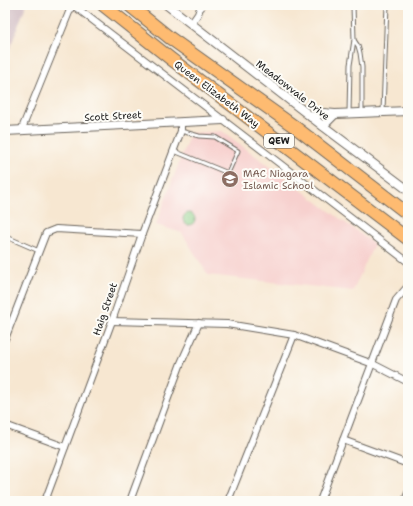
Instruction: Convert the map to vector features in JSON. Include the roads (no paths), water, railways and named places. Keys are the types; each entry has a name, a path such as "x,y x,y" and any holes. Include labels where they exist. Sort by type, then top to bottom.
{"highway":[{"path":"100,5 150,42"},
{"name":"Queen Elizabeth Way","path":"103,5 408,239"},
{"name":"Queen Elizabeth Way","path":"129,5 170,38 295,127 408,214"}],"street":[{"path":"21,131 73,5 408,262"},
{"name":"Meadowvale Drive","path":"167,5 408,190"},
{"path":"191,24 198,14 201,5"},
{"path":"311,117 324,113 349,115 408,111"},
{"path":"323,126 335,114"},
{"name":"Scott Street","path":"5,132 181,126 222,120"},
{"name":"Haig Street","path":"45,501 112,321 142,234 174,151 181,126"},
{"path":"5,340 46,233 56,229 142,234"},
{"path":"320,501 396,300 408,286"},
{"path":"112,321 227,324 294,335 373,364 408,382"},
{"path":"130,501 181,363 199,323"},
{"path":"228,501 294,335"},
{"path":"5,425 65,447"},
{"path":"343,440 408,464"},
{"path":"405,501 408,493"}],"lane":[{"path":"349,115 350,65 354,40 353,5"},
{"path":"382,112 387,5"},
{"path":"354,40 358,46 362,60 362,114"},
{"path":"174,151 228,173 238,151 215,137 199,136 181,126"},
{"path":"5,242 9,238 39,250"}],"place":[{"name":"MAC Niagara Islamic School","path":"230,179"}]}
